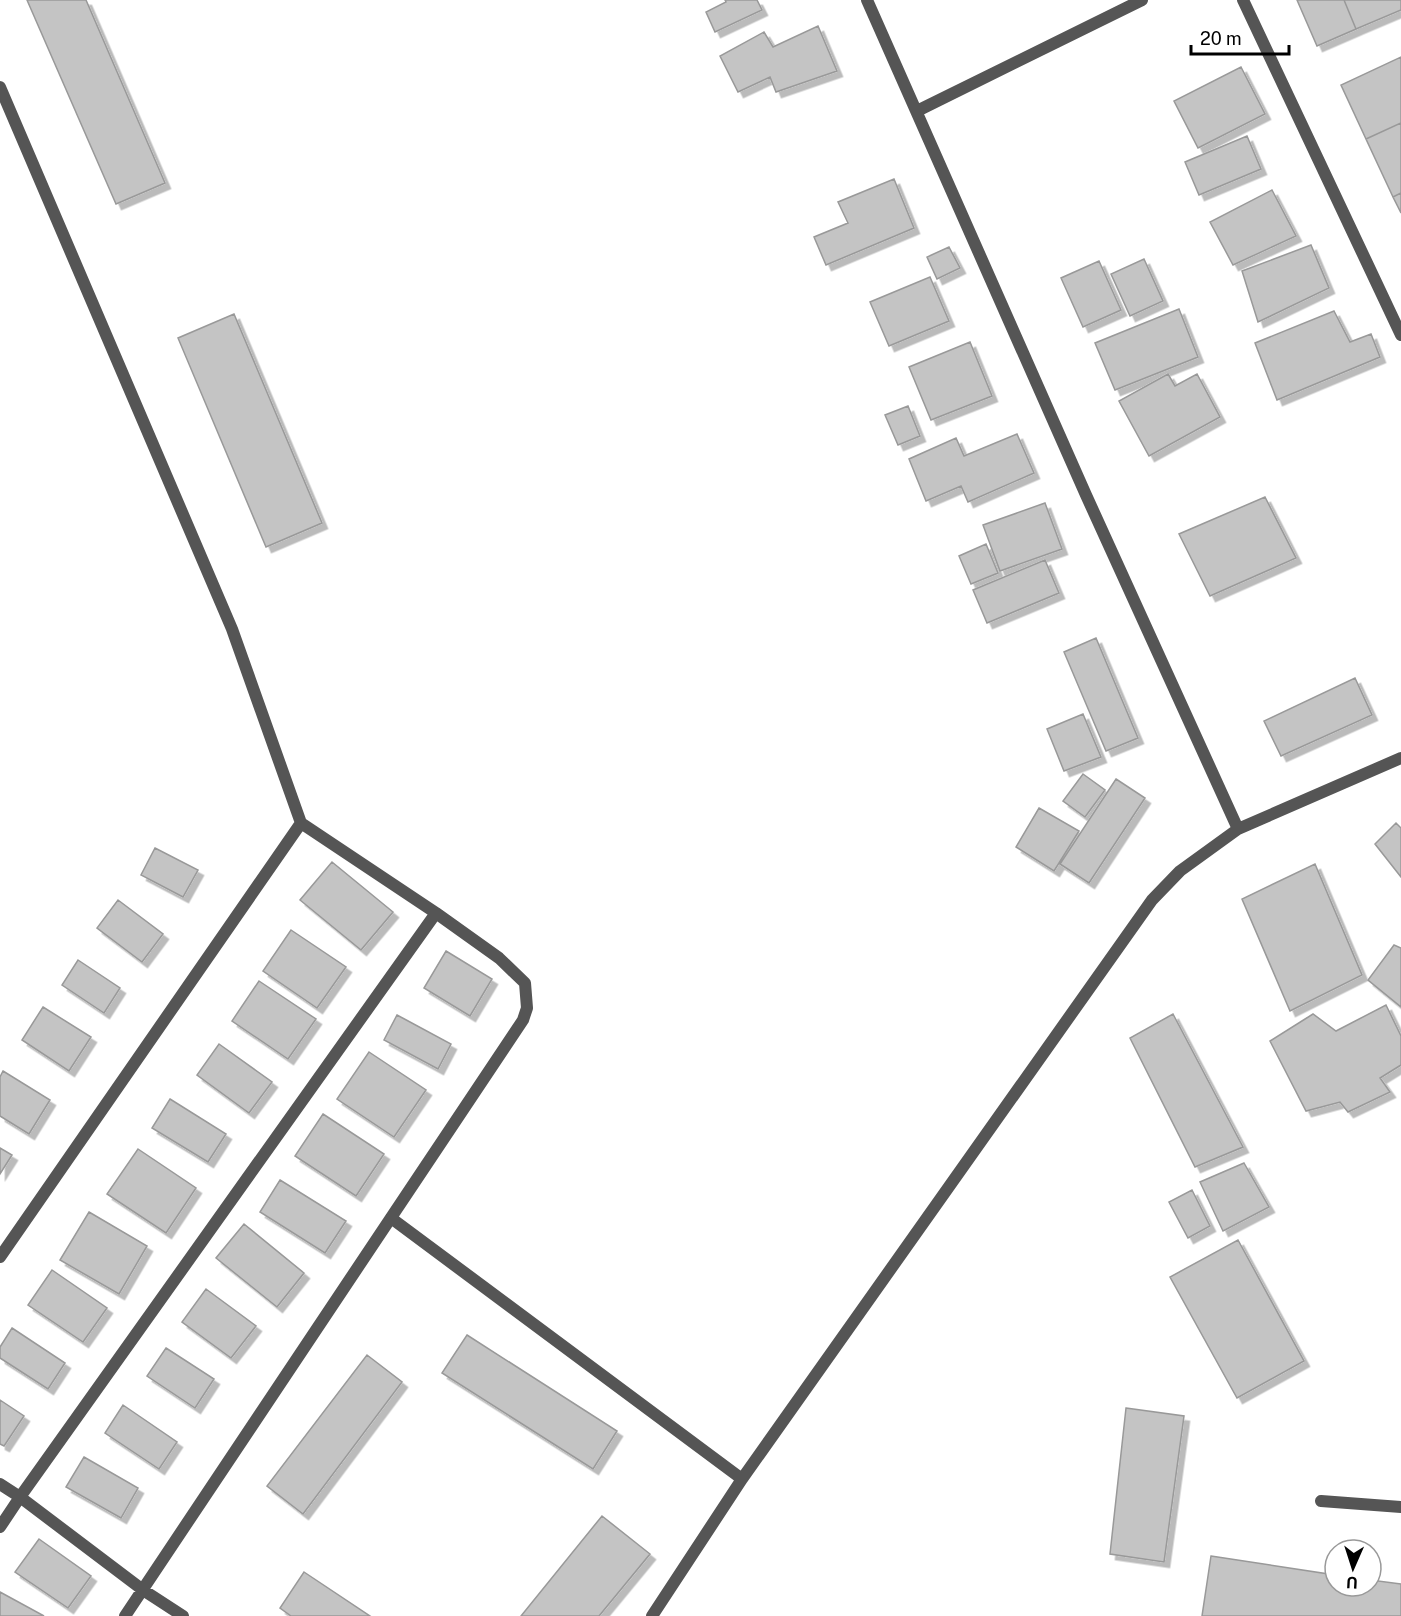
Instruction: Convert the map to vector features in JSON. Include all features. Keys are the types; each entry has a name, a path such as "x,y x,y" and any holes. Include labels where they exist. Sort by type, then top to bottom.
{"street":[{"path":"867,0 1081,484 1238,829"},
{"path":"917,111 1142,0"},
{"path":"1243,0 1401,335"},
{"path":"0,87 232,628 301,823 500,958 525,983 527,1008 523,1020 125,1616"},
{"path":"652,1616 742,1479 1152,900 1180,871 1238,829 1401,758"},
{"path":"0,1257 301,823"},
{"path":"0,1527 436,913"},
{"path":"391,1218 742,1479"},
{"path":"0,1484 143,1590 183,1616"},
{"path":"1321,1501 1401,1507"}],"building":[{"path":"27,0 86,0 165,183 116,204"},
{"path":"725,0 757,0 762,10 715,32 706,12 726,2"},
{"path":"1297,0 1344,0 1356,29 1317,46"},
{"path":"1344,0 1401,0 1401,10 1356,29"},
{"path":"818,26 837,71 776,92 770,77 738,92 720,56 764,32 773,47"},
{"path":"1401,57 1401,123 1366,139 1341,85"},
{"path":"1241,67 1265,114 1198,148 1174,101"},
{"path":"1401,123 1401,193 1393,197 1366,139"},
{"path":"1247,136 1261,169 1199,195 1185,162"},
{"path":"894,179 914,228 826,265 814,237 848,223 838,202"},
{"path":"1272,190 1296,236 1233,265 1210,222"},
{"path":"1401,193 1401,213 1393,197"},
{"path":"1311,245 1329,288 1258,322 1242,271"},
{"path":"949,247 960,268 937,279 927,257"},
{"path":"1144,259 1163,301 1130,316 1111,274"},
{"path":"1099,261 1121,310 1083,327 1061,278"},
{"path":"930,277 949,321 889,346 870,302"},
{"path":"1179,309 1198,357 1115,390 1095,343"},
{"path":"1334,311 1350,342 1371,334 1380,357 1277,400 1255,343"},
{"path":"234,314 322,523 266,547 178,338"},
{"path":"970,342 992,396 931,420 909,367"},
{"path":"1168,374 1175,386 1197,374 1220,417 1149,456 1119,401"},
{"path":"908,406 920,436 898,445 885,415"},
{"path":"1017,434 1034,473 968,502 961,486 926,501 909,459 956,438 964,456"},
{"path":"1265,497 1296,558 1210,596 1179,534"},
{"path":"1045,503 1062,549 1000,571 983,525"},
{"path":"986,544 998,573 971,584 959,556"},
{"path":"1045,560 1059,593 987,623 973,590"},
{"path":"1096,638 1138,738 1106,751 1064,652"},
{"path":"1355,678 1372,715 1281,756 1264,721"},
{"path":"1083,714 1101,757 1064,771 1047,729"},
{"path":"1083,774 1105,790 1085,817 1063,801"},
{"path":"1116,779 1145,798 1089,883 1060,864"},
{"path":"1039,808 1079,831 1054,871 1016,847"},
{"path":"1396,823 1401,828 1401,877 1375,844"},
{"path":"155,848 198,870 183,897 141,875"},
{"path":"332,862 393,912 361,950 300,900"},
{"path":"1315,864 1362,975 1290,1011 1242,899"},
{"path":"118,900 163,934 142,962 97,928"},
{"path":"291,930 346,967 317,1008 263,971"},
{"path":"1394,945 1401,948 1401,1007 1368,980"},
{"path":"446,951 492,979 470,1016 424,988"},
{"path":"78,960 120,988 104,1013 62,985"},
{"path":"259,981 316,1019 288,1059 232,1021"},
{"path":"1386,1005 1401,1036 1401,1065 1380,1078 1390,1092 1348,1112 1340,1102 1306,1111 1270,1041 1313,1014 1336,1031"},
{"path":"43,1007 91,1037 69,1071 22,1040"},
{"path":"1173,1014 1243,1147 1195,1167 1130,1038"},
{"path":"397,1015 451,1044 438,1069 384,1040"},
{"path":"219,1044 272,1082 249,1113 197,1075"},
{"path":"369,1052 426,1090 394,1137 337,1099"},
{"path":"3,1071 50,1100 29,1134 0,1116 0,1077"},
{"path":"170,1099 226,1134 208,1162 152,1128"},
{"path":"323,1114 384,1154 356,1196 295,1156"},
{"path":"0,1148 12,1155 0,1174"},
{"path":"138,1149 196,1188 166,1233 107,1194"},
{"path":"1244,1163 1269,1207 1223,1231 1200,1182"},
{"path":"280,1180 346,1221 325,1253 260,1212"},
{"path":"1192,1190 1210,1226 1188,1238 1169,1202"},
{"path":"89,1212 147,1246 119,1294 60,1260"},
{"path":"244,1224 304,1273 277,1307 216,1258"},
{"path":"1238,1240 1304,1361 1237,1398 1170,1277"},
{"path":"52,1270 107,1308 83,1342 28,1305"},
{"path":"206,1289 256,1326 231,1358 182,1322"},
{"path":"12,1328 65,1363 48,1389 0,1358 0,1347"},
{"path":"467,1335 617,1431 593,1469 442,1373"},
{"path":"166,1348 214,1379 195,1408 147,1376"},
{"path":"367,1355 402,1382 303,1514 267,1486"},
{"path":"0,1400 24,1416 4,1446 0,1444"},
{"path":"123,1405 177,1442 159,1469 105,1433"},
{"path":"1126,1408 1184,1416 1164,1562 1110,1554"},
{"path":"84,1457 138,1488 121,1518 66,1487"},
{"path":"602,1516 650,1554 599,1616 521,1616"},
{"path":"39,1539 91,1576 68,1608 15,1572"},
{"path":"1211,1556 1323,1573 1323,1598 1383,1598 1383,1582 1401,1584 1401,1616 1202,1616"},
{"path":"304,1572 370,1616 291,1616 280,1608"},
{"path":"0,1592 44,1616 0,1616"}]}
